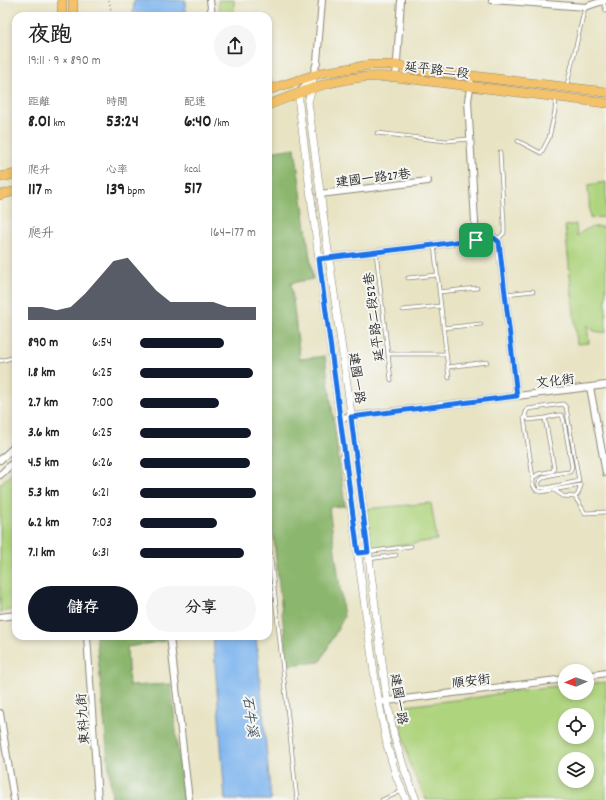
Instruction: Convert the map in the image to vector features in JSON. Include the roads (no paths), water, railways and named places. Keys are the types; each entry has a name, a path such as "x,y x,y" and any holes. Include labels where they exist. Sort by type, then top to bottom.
{"main road":[{"path":"62,0 62,12"},
{"path":"73,0 73,12"},
{"name":"延平路二段","path":"272,88 325,72 370,65 397,65 414,69 606,92"},
{"name":"延平路二段","path":"272,104 312,88 344,80 376,76 396,77 606,103"},
{"path":"0,178 12,175"},
{"path":"0,195 12,192"}],"street":[{"path":"210,0 212,12"},
{"path":"299,94 313,75 317,62 322,0"},
{"path":"396,77 401,0"},
{"path":"492,0 584,7 604,1"},
{"name":"建國一路","path":"313,75 312,88 308,102 351,417 387,701 394,736 416,800"},
{"path":"472,76 468,100 476,240"},
{"name":"建國一路","path":"299,94 299,105 319,259 379,702 387,745 396,775 406,800"},
{"name":"建國一路27巷","path":"320,194 428,181"},
{"name":"延平路二段52巷","path":"319,259 494,238 497,240"},
{"path":"497,240 499,242 506,294 517,396"},
{"name":"文化街","path":"340,418 606,385"},
{"path":"590,387 606,473"},
{"path":"0,460 12,449"},
{"path":"0,475 12,464"},
{"path":"0,617 12,616"},
{"name":"東科九街","path":"87,640 98,800"},
{"path":"170,640 189,800"},
{"path":"594,675 606,673"},
{"name":"順安街","path":"379,702 558,680"},
{"path":"0,713 14,800"}],"lane":[{"path":"604,1 606,11"},
{"path":"567,87 584,7"},
{"path":"518,141 541,153 549,138 555,111 556,97"},
{"path":"377,133 446,141 470,139"},
{"path":"497,240 504,233 500,152"},
{"path":"434,245 449,378"},
{"name":"延平路二段52巷","path":"376,252 391,380"},
{"path":"408,278 437,275"},
{"path":"439,292 477,288"},
{"path":"506,294 532,290"},
{"path":"403,310 441,306"},
{"path":"443,328 481,324"},
{"path":"388,354 446,354"},
{"path":"0,361 12,358"},
{"path":"448,367 487,362"},
{"path":"525,416 529,420 558,414 562,415 564,422 572,467 570,472 544,477 538,483 540,488 579,481 566,407 563,404 528,409 524,418 533,485 536,490 541,492 581,485 578,494 575,497"},
{"path":"533,478 538,474 553,471 554,468 544,418"},
{"path":"554,490 563,496 575,497"},
{"path":"575,497 585,513 606,512"},
{"path":"369,555 410,546"},
{"path":"358,553 369,555 396,555"},
{"path":"272,569 297,800"},
{"path":"382,800 402,791"}],"water":[{"path":"134,0 186,0 186,12 133,12"},
{"name":"石牛溪","path":"213,640 256,640 271,800 225,800"}]}
